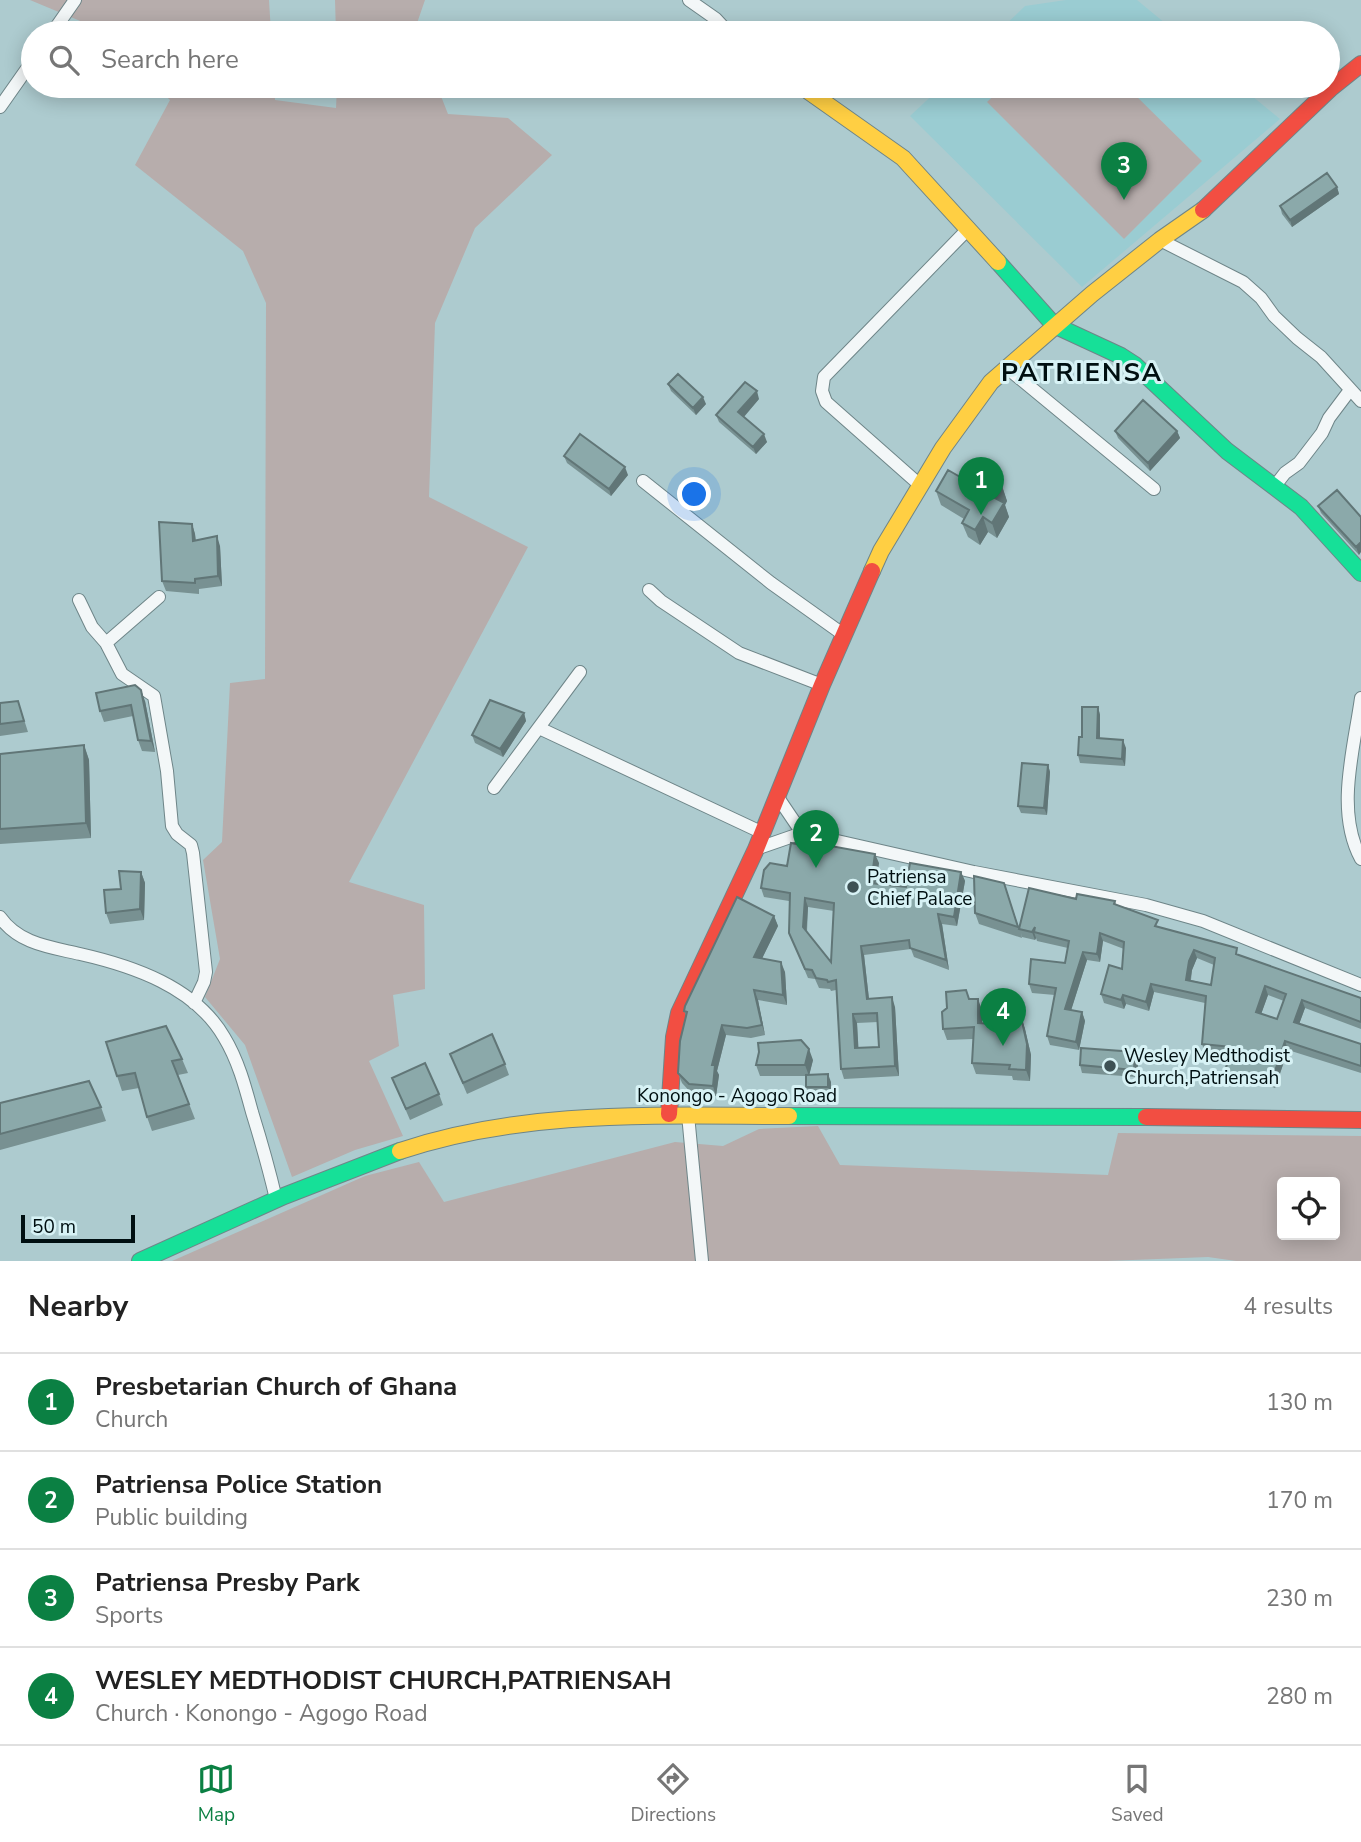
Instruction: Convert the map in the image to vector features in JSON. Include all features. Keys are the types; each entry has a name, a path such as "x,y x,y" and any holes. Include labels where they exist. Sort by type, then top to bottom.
{"street":[{"path":"60,21 75,0"},
{"path":"689,0 718,21"},
{"path":"1340,81 1361,64"},
{"path":"0,107 21,77"},
{"path":"818,98 903,158 920,174 1054,325 1135,365 1227,451 1301,507 1361,573"},
{"path":"669,1114 674,1037 679,1013 757,849 822,685 881,551 943,447 991,382 1006,367 1160,240 1206,208 1321,98"},
{"path":"921,486 826,402 822,391 824,377 969,228"},
{"path":"1160,240 1242,282 1261,298 1281,324 1321,357 1361,401"},
{"path":"1006,367 1153,489"},
{"path":"1274,487 1306,455 1350,390"},
{"path":"643,481 771,583 844,635"},
{"path":"649,590 661,601 739,653 822,685"},
{"path":"106,643 159,597"},
{"path":"79,600 122,674 154,696 167,771 172,826 193,848 206,972 194,1003"},
{"path":"494,788 580,672"},
{"path":"1361,698 1347,798 1351,829 1361,859"},
{"path":"539,728 763,833"},
{"path":"777,796 802,833"},
{"path":"757,849 802,833 974,872 1146,905 1203,921 1361,985"},
{"path":"0,917 6,925 31,942 118,963 165,984 194,1003 224,1035 238,1065 276,1199"},
{"name":"Konongo - Agogo Road","path":"139,1261 360,1164 439,1140 518,1124 669,1114 1124,1115 1361,1120"},
{"path":"688,1115 702,1261"}],"shaded area":[{"path":"30,0 269,0 270,21 80,21"},
{"path":"335,0 425,0 418,21 336,21"},
{"path":"1066,0 1137,0 1162,21 1009,21 1025,6"},
{"path":"168,98 275,98 336,108 336,98 442,98 448,114 508,118 552,155 475,228 435,323 429,497 528,547 349,882 424,905 425,989 393,995 399,1046 369,1061 403,1136 355,1150 292,1177 245,1045 205,997 220,959 203,860 222,842 230,683 265,679 266,303 243,251 135,165 170,100"},
{"path":"929,98 1255,98 1280,119 1082,287 910,116"},
{"path":"991,98 1138,98 1202,161 1124,239 987,102"},
{"path":"818,1126 840,1165 1108,1175 1118,1133 1361,1136 1361,1261 1236,1261 1208,1257 1107,1261 172,1261 365,1176 419,1162 444,1202 675,1142 723,1146 759,1129"}],"building":[{"path":"1327,173 1337,187 1290,220 1280,206"},
{"path":"678,374 703,397 693,408 668,384"},
{"path":"745,382 757,391 738,412 764,434 753,447 716,415"},
{"path":"1143,400 1177,431 1148,463 1115,431"},
{"path":"580,434 625,467 609,489 564,456"},
{"path":"948,470 981,489 988,478 1002,486 995,498 1004,503 992,523 983,517 975,530 962,523 969,510 936,491"},
{"path":"1337,490 1361,517 1361,542 1356,547 1318,506"},
{"path":"159,522 192,524 193,541 217,536 218,576 195,579 195,583 162,581"},
{"path":"135,685 141,690 151,741 138,740 131,705 100,711 96,693"},
{"path":"490,700 524,713 500,749 472,735"},
{"path":"18,701 24,721 0,724 0,703"},
{"path":"1082,707 1098,707 1097,738 1123,740 1122,759 1078,755 1079,737 1082,737"},
{"path":"84,745 86,823 0,829 0,754"},
{"path":"1022,763 1048,765 1044,808 1018,806"},
{"path":"803,841 875,854 871,883 906,887 910,863 961,872 954,917 938,914 946,960 910,948 909,940 861,946 867,999 892,997 895,1066 841,1069 836,980 828,982 816,978 812,970 805,969 789,933 790,893 761,888 764,870 770,863 787,866 791,843 802,845","holes":["805,898 834,903 831,962 803,927","877,1013 879,1047 855,1048 853,1014"]},
{"path":"119,871 141,872 140,909 106,913 104,890 121,889"},
{"path":"974,876 1004,883 1018,927 975,913"},
{"path":"1029,888 1076,899 1077,894 1115,901 1114,904 1158,920 1155,926 1237,948 1236,954 1361,998 1361,1022 1302,1000 1294,1022 1361,1044 1361,1066 1285,1041 1272,1080 1254,1074 1223,1076 1233,1047 1202,1044 1206,996 1151,984 1146,1002 1123,995 1121,1000 1101,994 1109,965 1122,969 1124,942 1100,933 1097,954 1083,952 1065,1009 1082,1012 1076,1042 1047,1036 1056,988 1029,984 1031,959 1065,963 1069,941 1034,932 1035,927 1032,932 1019,929","holes":["1194,950 1215,958 1211,985 1186,980","1265,986 1286,994 1277,1019 1256,1012"]},
{"path":"737,897 774,916 754,957 781,962 783,995 754,990 762,1025 747,1028 722,1025 712,1065 715,1065 713,1086 689,1084 678,1073 680,1041 687,1012 684,1011 685,1006"},
{"path":"966,990 969,999 978,999 978,1023 1010,1025 1011,1017 1021,1017 1027,1044 1026,1070 1009,1069 1010,1065 972,1063 974,1027 943,1029 942,1012 947,1008 946,992"},
{"path":"166,1026 182,1059 172,1061 189,1104 147,1117 135,1073 117,1076 106,1042"},
{"path":"492,1034 505,1064 463,1083 450,1054"},
{"path":"801,1040 809,1049 805,1065 756,1065 758,1043"},
{"path":"1081,1048 1135,1052 1134,1070 1080,1065"},
{"path":"425,1063 439,1094 406,1109 392,1078"},
{"path":"828,1074 828,1087 806,1087 806,1075"},
{"path":"89,1081 101,1107 0,1134 0,1103"}],"traffic: fast":[{"path":"998,262 1054,325 1135,365 1227,451 1301,507 1361,573"},
{"path":"789,1116 1146,1117"},
{"path":"140,1261 284,1196 400,1151"}],"traffic: slow":[{"path":"818,98 903,158 998,262"},
{"path":"872,571 881,551 943,448 991,382 1092,294 1203,210"},
{"path":"400,1151 447,1137 544,1121 642,1116 789,1116"}],"traffic: jam":[{"path":"1340,81 1361,64"},
{"path":"1203,210 1321,98"},
{"path":"669,1114 674,1037 679,1013 756,849 822,685 872,571"},
{"path":"1146,1117 1361,1120"}],"place":[{"name":"Patriensa Presby Park","path":"1124,200"},
{"name":"Presbetarian Church of Ghana","path":"981,515"},
{"name":"Patriensa Police Station","path":"816,868"},
{"name":"Patriensa Chief Palace","path":"853,887"},
{"name":"WESLEY MEDTHODIST CHURCH,PATRIENSAH","path":"1003,1046"},
{"name":"Wesley Medthodist Church,Patriensah","path":"1110,1066"}],"district":[{"name":"PATRIENSA","path":"1082,372"}]}
